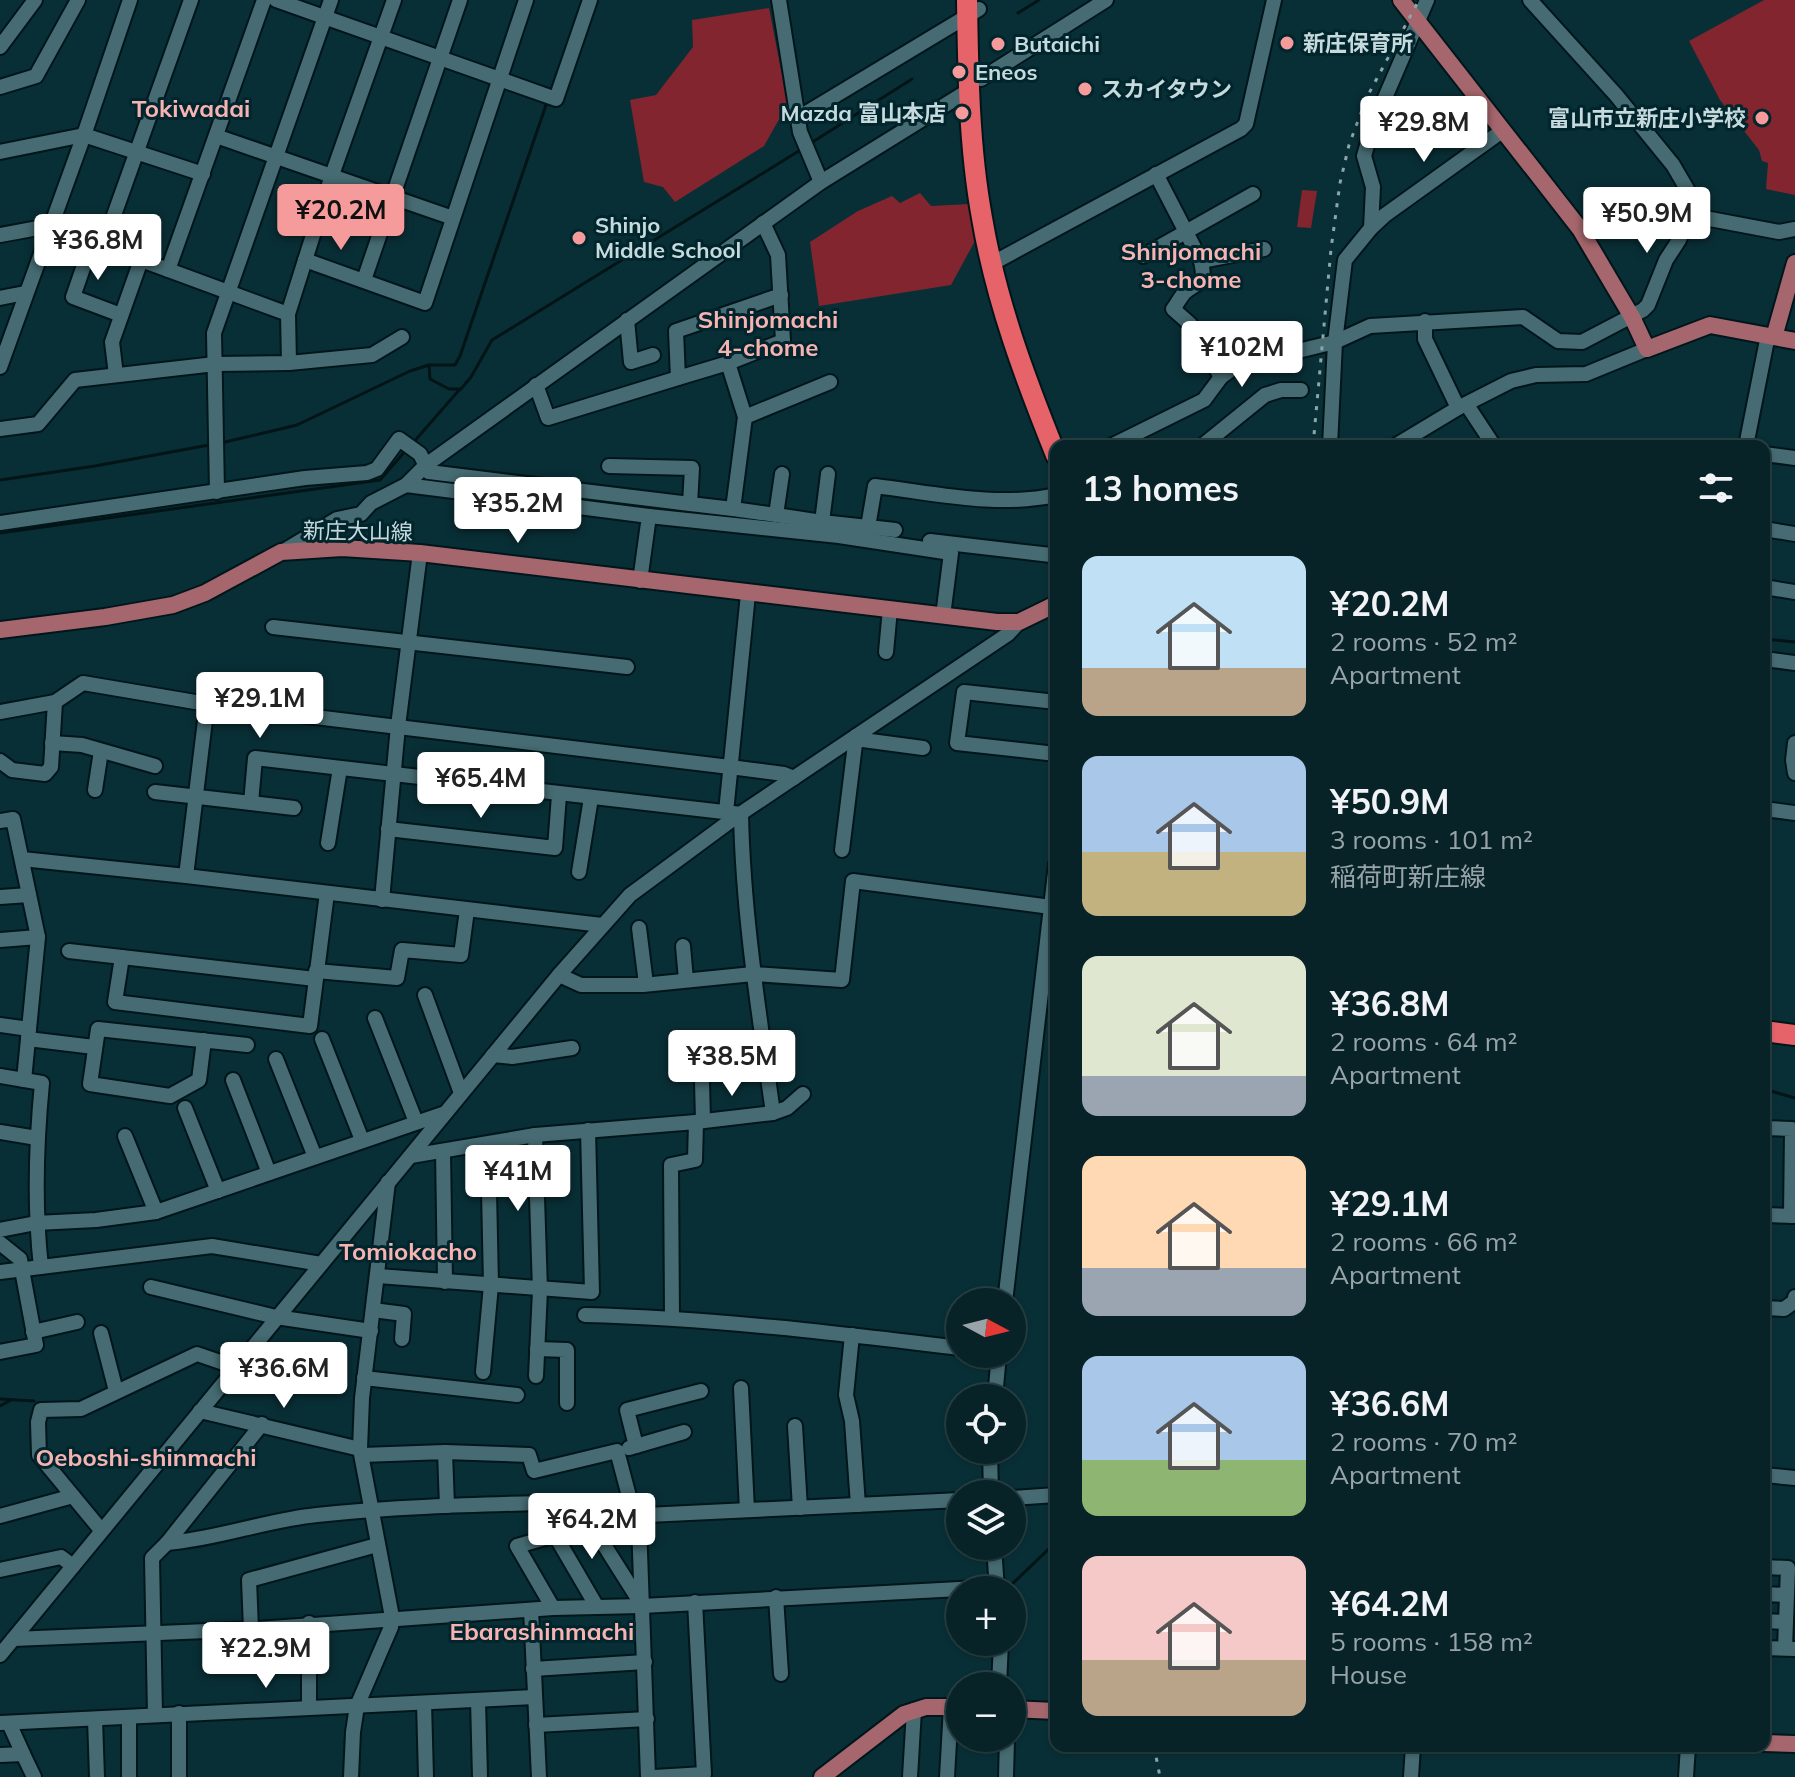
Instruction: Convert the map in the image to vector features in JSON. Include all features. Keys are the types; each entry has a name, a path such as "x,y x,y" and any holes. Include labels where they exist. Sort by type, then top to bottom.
{"highway":[{"path":"973,6 976,84 996,257 1013,345 1050,440"},
{"path":"996,257 1062,440"},
{"path":"1770,1022 1795,1025"},
{"path":"1770,1032 1795,1035"}],"main road":[{"path":"1401,0 1580,229 1632,317 1647,349 1710,325 1795,341"},
{"path":"1771,336 1795,263"},
{"name":"新庄大山線","path":"0,630 173,605 205,593 281,552 342,548 420,553 748,594 1019,622"},
{"path":"1019,622 1050,607"},
{"path":"822,1777 894,1719 926,1707 946,1707"},
{"path":"1026,1710 1050,1711"},
{"path":"1770,1743 1795,1744"}],"street":[{"path":"0,47 35,0"},
{"path":"0,87 36,76 78,0"},
{"path":"0,365 130,0"},
{"path":"121,315 73,297 137,153 191,0"},
{"path":"168,270 264,0"},
{"path":"276,0 556,99 590,0"},
{"path":"217,492 214,333 331,0"},
{"path":"289,363 288,314 332,175 394,0"},
{"path":"364,280 460,0"},
{"path":"305,260 425,303 526,0"},
{"path":"779,0 800,132 821,182"},
{"path":"281,552 337,519 361,514 371,503 406,485 423,460 536,385 821,182 1106,0"},
{"path":"996,257 1051,224 1063,226 1246,124 1274,0"},
{"path":"1371,228 1373,187 1364,156 1372,128 1427,0"},
{"path":"1123,440 1204,400 1221,377 1236,366 1335,342 1370,326 1523,317 1558,341 1582,342 1632,317 1648,305 1689,215 1687,189 1673,165 1616,95 1530,0"},
{"path":"798,118 973,6"},
{"path":"1330,440 1335,342 1345,260 1371,228 1502,131"},
{"path":"0,152 84,135 203,174"},
{"path":"216,136 453,218"},
{"path":"1156,174 1201,261 1204,277 1201,283 1185,293 1173,309 1190,324 1221,377"},
{"path":"1143,256 1253,194"},
{"path":"1689,215 1779,232 1795,229"},
{"path":"536,385 548,418 728,363 783,341 778,255 763,223"},
{"path":"0,235 49,226 288,314"},
{"path":"1201,261 1264,249"},
{"path":"116,375 112,342 141,260"},
{"path":"0,298 25,293"},
{"path":"678,378 676,331 781,295"},
{"path":"627,320 631,362 653,355"},
{"path":"1425,321 1425,339 1462,406 1489,440"},
{"path":"1747,440 1771,336"},
{"path":"0,429 38,424 75,380 215,364 289,363 372,355 402,337"},
{"path":"1405,440 1511,381 1536,375 1586,374 1647,349"},
{"path":"728,363 745,417 733,509"},
{"path":"745,417 830,382"},
{"path":"1209,440 1265,395 1281,390 1301,390"},
{"path":"0,523 305,478 367,473 377,469 399,439 423,460 429,472 868,527 957,549"},
{"path":"1770,455 1795,458"},
{"path":"609,466 692,468 690,504"},
{"path":"776,515 782,474"},
{"path":"822,522 828,474"},
{"path":"406,485 649,516 957,549 1050,555"},
{"path":"868,527 875,486 985,499 1050,496"},
{"path":"640,581 649,516"},
{"path":"1770,530 1795,534"},
{"path":"943,616 957,549"},
{"path":"382,900 398,726 420,553"},
{"path":"1770,588 1795,592"},
{"path":"726,812 748,594"},
{"path":"886,652 890,609"},
{"path":"0,1655 388,1181 559,975 630,895 741,814 1008,634 1019,622"},
{"path":"273,627 627,667"},
{"path":"1770,660 1795,663"},
{"path":"957,668 964,679 957,743 1050,753"},
{"path":"0,712 55,702 83,683 207,704 730,767 794,778"},
{"path":"964,692 1050,701"},
{"path":"0,761 12,770 45,774 51,767 55,702"},
{"path":"186,876 207,704"},
{"path":"856,736 863,740 923,748"},
{"path":"842,850 856,736"},
{"path":"52,743 82,745 155,766"},
{"path":"1795,743 1795,773"},
{"path":"95,790 101,751"},
{"path":"251,803 255,758 741,814"},
{"path":"328,843 340,768"},
{"path":"155,792 294,808"},
{"path":"388,829 555,848 559,795"},
{"path":"1770,810 1794,812 1795,795"},
{"path":"579,872 591,798"},
{"path":"741,814 742,869 753,974 773,1113"},
{"path":"0,821 13,819 38,937 24,1080"},
{"path":"22,859 602,925"},
{"path":"559,975 581,985 646,984 753,974 842,980 853,881 1050,907"},
{"path":"122,957 115,1002 310,1026 327,893"},
{"path":"0,897 29,895"},
{"path":"69,951 315,975 397,978 402,950 461,955 467,910"},
{"path":"1007,1288 1050,916"},
{"path":"639,928 646,984"},
{"path":"0,940 38,937"},
{"path":"683,946 686,980"},
{"path":"425,995 461,1093"},
{"path":"375,1018 416,1122"},
{"path":"0,1025 94,1047"},
{"path":"204,1040 199,1080 170,1096 90,1084 98,1029 204,1040 247,1045"},
{"path":"322,1039 362,1140"},
{"path":"672,1317 671,1165 695,1160 700,1122 701,1043"},
{"path":"493,1055 512,1057 572,1048"},
{"path":"276,1059 315,1157"},
{"path":"0,1076 42,1083 37,1138 36,1223 41,1267"},
{"path":"233,1080 269,1173"},
{"path":"411,1156 535,1135 773,1113 787,1108 803,1094"},
{"path":"185,1108 218,1191"},
{"path":"0,1230 36,1223 96,1220 156,1212 445,1113"},
{"path":"1770,1128 1792,1129 1793,1216 1770,1215"},
{"path":"378,1276 592,1292 588,1130"},
{"path":"0,1132 37,1138"},
{"path":"535,1135 540,1290 536,1376"},
{"path":"125,1136 156,1212"},
{"path":"483,1372 491,1285 488,1144"},
{"path":"443,1151 445,1282"},
{"path":"351,1777 357,1706 391,1627 392,1617 361,1452 364,1378 388,1181"},
{"path":"0,1243 20,1259 36,1345 0,1352"},
{"path":"0,1272 212,1246 321,1264"},
{"path":"151,1287 276,1317 371,1331"},
{"path":"1770,1308 1784,1309 1795,1301 1795,1297"},
{"path":"373,1310 404,1314 402,1339"},
{"path":"585,1315 672,1317 946,1346"},
{"path":"33,1332 77,1322"},
{"path":"101,1333 116,1391"},
{"path":"852,1335 846,1395 852,1421 858,1505"},
{"path":"537,1349 567,1350 567,1403"},
{"path":"101,1530 39,1455 41,1410 81,1409 197,1354 235,1367"},
{"path":"364,1378 517,1395"},
{"path":"741,1388 747,1510"},
{"path":"636,1446 627,1410 701,1391"},
{"path":"200,1411 262,1424 361,1452 529,1455 534,1471 684,1432"},
{"path":"155,1715 152,1558 262,1424"},
{"path":"795,1426 800,1508"},
{"path":"617,1451 637,1518 647,1719 657,1777 704,1774 695,1602"},
{"path":"445,1452 447,1506"},
{"path":"1770,1476 1795,1478"},
{"path":"1026,1497 1050,1495"},
{"path":"0,1516 73,1496"},
{"path":"167,1543 271,1521 371,1510 539,1503 542,1520 637,1518 946,1501"},
{"path":"553,1608 517,1546 637,1518"},
{"path":"594,1529 642,1606"},
{"path":"555,1535 597,1607"},
{"path":"251,1629 249,1580 377,1545"},
{"path":"0,1570 61,1557 73,1566"},
{"path":"1770,1567 1788,1568 1786,1622 1790,1648"},
{"path":"13,1639 251,1629 553,1608 946,1590"},
{"path":"1770,1594 1787,1595"},
{"path":"776,1597 781,1674"},
{"path":"531,1610 539,1777"},
{"path":"1770,1621 1786,1622"},
{"path":"309,1623 309,1707"},
{"path":"533,1669 645,1662"},
{"path":"34,1777 5,1723 535,1697"},
{"path":"478,1700 480,1777"},
{"path":"424,1703 426,1777"},
{"path":"910,1777 914,1710"},
{"path":"179,1713 179,1777"},
{"path":"129,1717 129,1777"},
{"path":"95,1719 97,1777"},
{"path":"536,1725 647,1719"},
{"path":"947,1777 950,1752"},
{"path":"1006,1777 1007,1752"},
{"path":"1411,1777 1413,1752"},
{"path":"1686,1777 1688,1752"},
{"path":"0,1755 23,1754"}],"shaded area":[{"name":"富山市立新庄小学校","path":"1764,0 1795,0 1795,195 1766,189 1768,163 1762,161 1759,150 1720,100 1689,41"},
{"path":"769,8 789,111 778,121 764,146 675,202 663,187 644,182 630,100 656,95 693,47 692,20"},
{"path":"1302,190 1317,191 1311,228 1297,227"},
{"path":"920,193 931,206 969,204 976,239 951,285 819,306 810,242 858,211 892,196 900,203"}],"waterway":[{"path":"551,91 583,0"},
{"path":"1018,13 1039,0"},
{"path":"811,143 912,79"},
{"path":"221,443 297,425 410,371 429,365 455,365 547,102"},
{"path":"429,365 430,379 449,389 461,389 492,340 802,149"},
{"path":"412,444 460,389"},
{"path":"0,480 209,445"},
{"path":"0,533 380,480 407,449"},
{"path":"1770,640 1795,642"},
{"path":"1770,1091 1795,1098"},
{"path":"0,1399 34,1401"},
{"path":"0,1406 11,1400"},
{"path":"1021,1576 1050,1548"}],"railway":[{"path":"1314,440 1331,249 1349,145 1367,97 1419,0"},
{"path":"1155,1752 1160,1777"}],"place":[{"name":"新庄保育所","path":"1287,43"},
{"name":"Butaichi","path":"998,44"},
{"name":"Eneos","path":"959,72"},
{"name":"スカイタウン","path":"1085,89"},
{"name":"Mazda 富山本店","path":"962,113"},
{"name":"富山市立新庄小学校","path":"1762,118"},
{"name":"Shinjo Middle School","path":"579,238"}],"district":[{"name":"Tokiwadai","path":"191,109"},
{"name":"Shinjomachi 3-chome","path":"1191,266"},
{"name":"Shinjomachi 4-chome","path":"768,334"},
{"name":"Tomiokacho","path":"408,1252"},
{"name":"Oeboshi-shinmachi","path":"146,1458"},
{"name":"Ebarashinmachi","path":"542,1632"}]}
